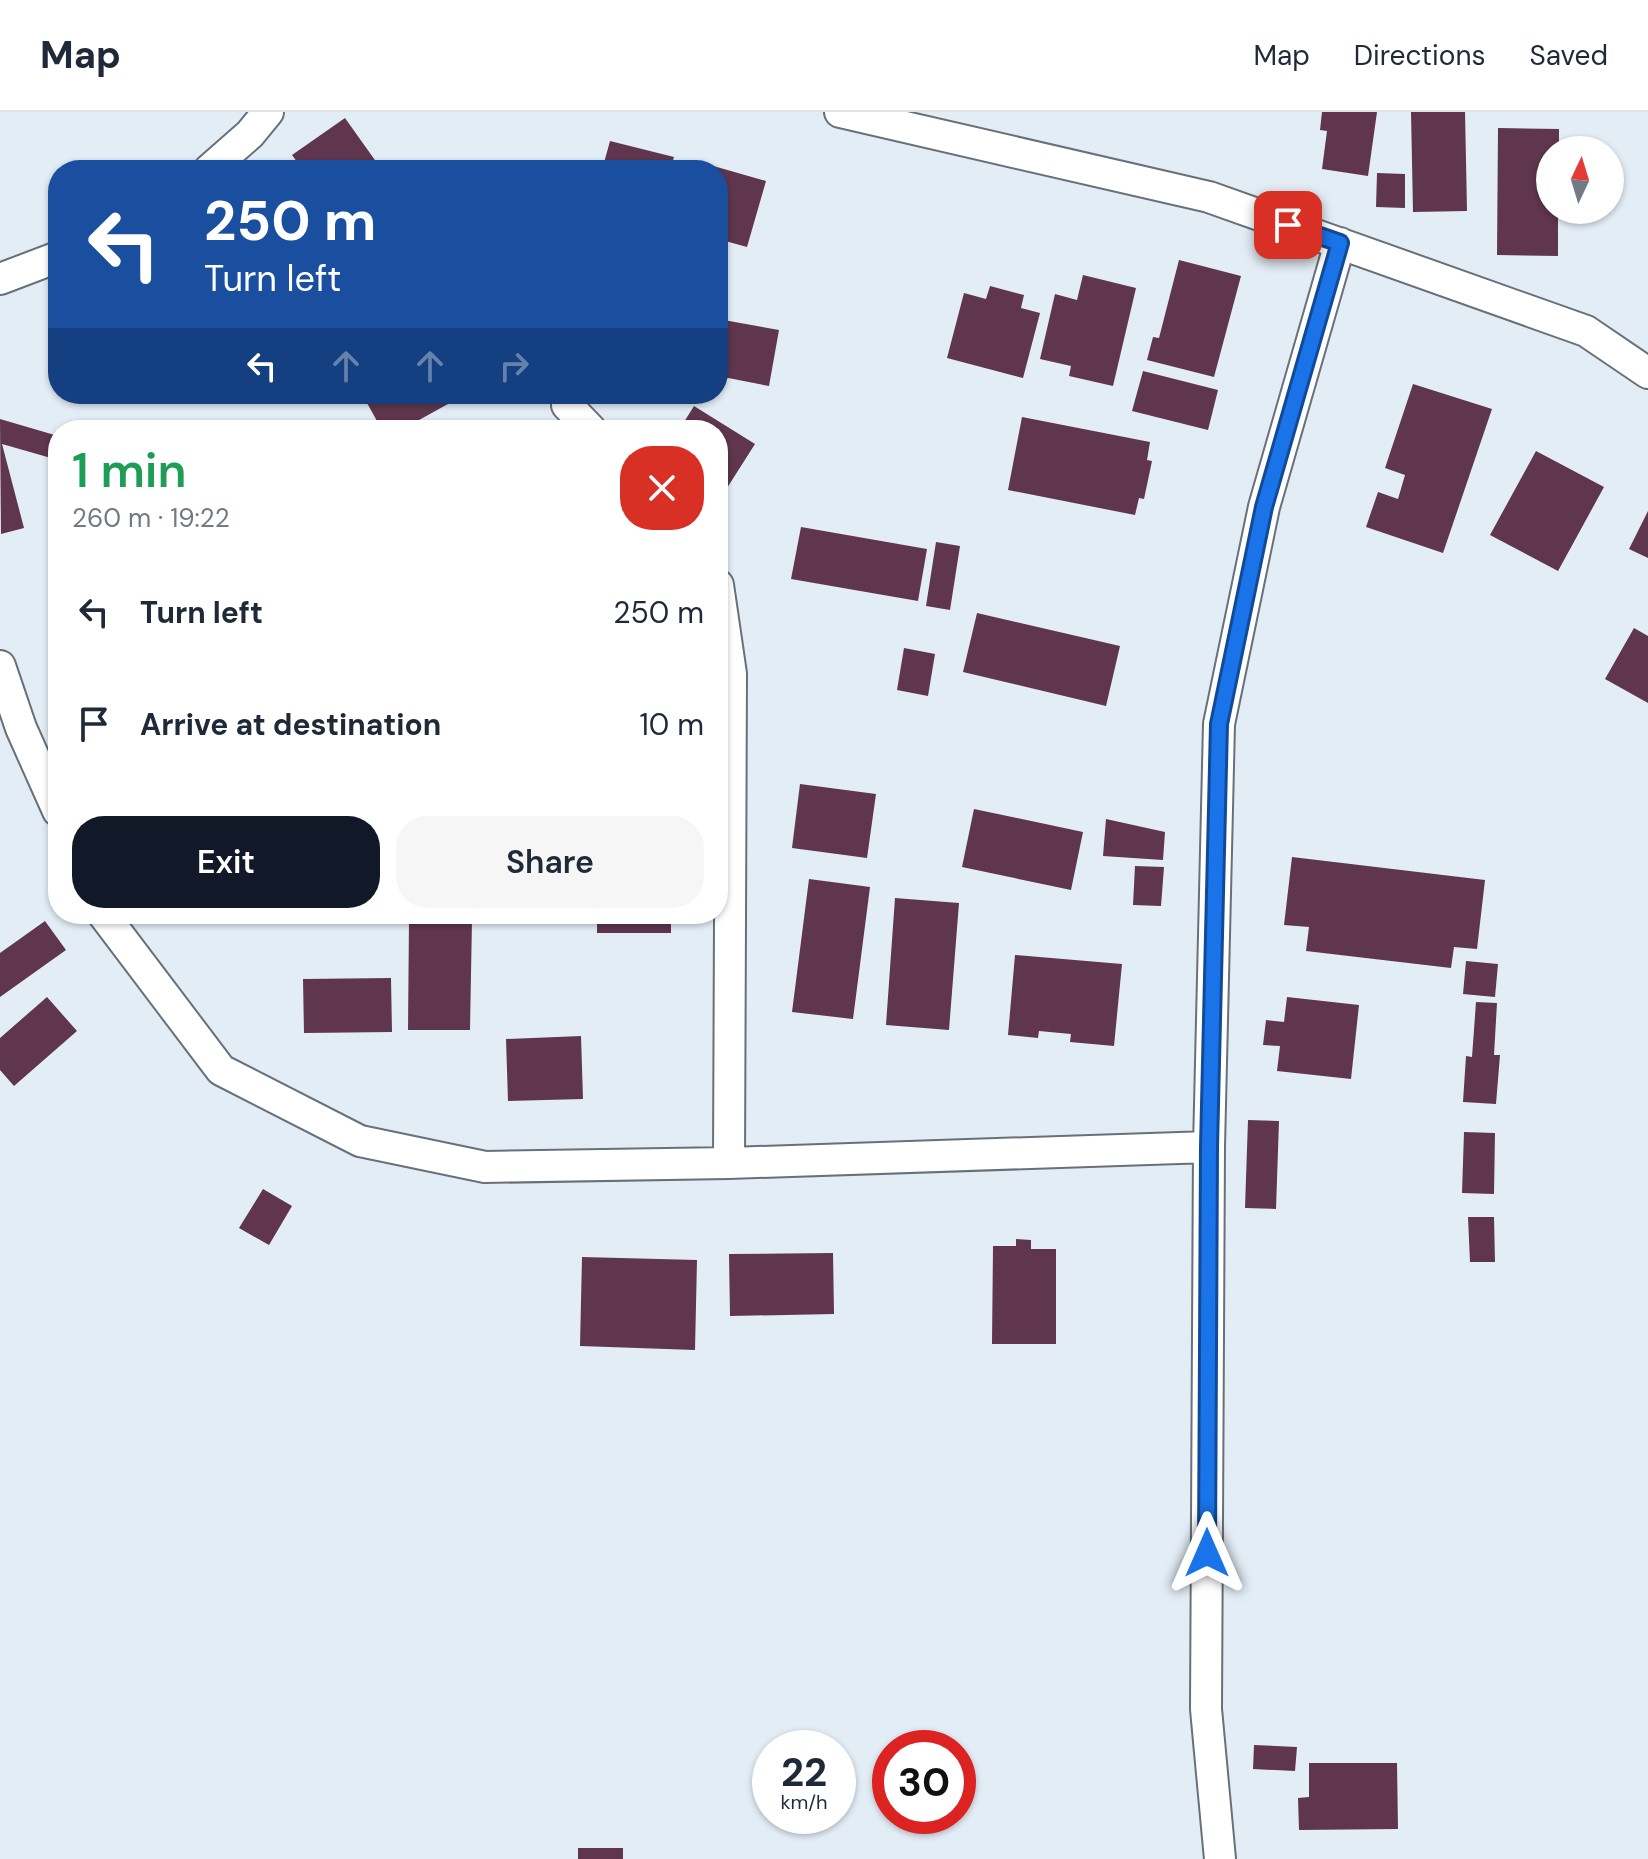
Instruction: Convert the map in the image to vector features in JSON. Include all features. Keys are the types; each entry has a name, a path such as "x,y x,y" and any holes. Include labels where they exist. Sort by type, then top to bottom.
{"street":[{"path":"220,160 250,134 268,112"},
{"path":"840,112 1209,197 1586,331 1648,373"},
{"path":"1220,1859 1206,1709 1209,1147 1219,724 1264,507 1340,243"},
{"path":"0,279 48,261"},
{"path":"567,405 581,420"},
{"path":"728,653 731,674 729,1163"},
{"path":"0,666 21,728 48,789"},
{"path":"111,924 221,1070 360,1141 485,1167 729,1163 1209,1147"}],"building":[{"path":"1322,112 1377,112 1368,176 1322,169 1327,131 1320,130"},
{"path":"1411,112 1465,112 1467,211 1413,212"},
{"path":"345,118 375,160 296,160 292,155"},
{"path":"1498,128 1559,129 1559,136 1536,136 1536,224 1558,224 1558,256 1497,255"},
{"path":"610,141 674,157 673,160 605,160"},
{"path":"728,170 766,181 747,247 728,242"},
{"path":"1377,173 1405,174 1405,208 1376,207"},
{"path":"1179,260 1241,276 1214,377 1147,360 1153,337 1159,338"},
{"path":"1083,275 1136,288 1113,386 1069,376 1071,366 1040,359 1055,294 1077,300"},
{"path":"990,286 1024,295 1021,308 1040,313 1023,378 947,358 964,293 986,299"},
{"path":"728,321 779,330 769,386 728,378"},
{"path":"1143,371 1218,390 1208,430 1132,411"},
{"path":"1413,384 1492,409 1443,553 1366,527 1378,492 1398,499 1405,475 1385,468"},
{"path":"368,404 448,404 419,420 376,420"},
{"path":"694,406 716,420 685,420"},
{"path":"1022,417 1150,442 1147,460 1152,461 1144,499 1139,498 1135,515 1008,490"},
{"path":"0,419 48,433 48,457 2,444 24,528 1,534"},
{"path":"728,427 755,444 728,486"},
{"path":"1536,451 1604,487 1558,571 1490,535"},
{"path":"1648,511 1648,558 1629,549"},
{"path":"801,527 927,549 918,601 791,579"},
{"path":"936,542 960,546 950,610 926,606"},
{"path":"977,613 1120,646 1106,706 963,672"},
{"path":"1634,628 1648,636 1648,703 1605,679"},
{"path":"904,648 935,654 928,696 897,690"},
{"path":"800,784 876,794 867,858 792,848"},
{"path":"974,809 1083,832 1071,890 962,867"},
{"path":"1106,819 1165,832 1163,860 1103,856"},
{"path":"1292,857 1485,880 1477,949 1454,947 1451,968 1306,951 1309,927 1284,925"},
{"path":"1135,866 1164,867 1161,906 1133,905"},
{"path":"809,879 870,887 853,1019 792,1012"},
{"path":"895,898 959,903 949,1030 886,1025"},
{"path":"45,921 66,950 0,997 0,953"},
{"path":"409,924 472,924 470,1030 408,1030"},
{"path":"597,924 671,924 671,933 597,933"},
{"path":"1015,955 1122,964 1114,1046 1070,1042 1071,1034 1039,1031 1038,1038 1008,1035"},
{"path":"1466,961 1498,964 1495,997 1463,994"},
{"path":"391,978 392,1032 304,1033 303,979"},
{"path":"47,997 77,1031 14,1086 0,1070 0,1038"},
{"path":"1287,997 1359,1005 1351,1079 1277,1071 1280,1046 1263,1045 1266,1020 1284,1022"},
{"path":"1476,1002 1497,1003 1494,1055 1500,1055 1496,1104 1463,1102 1466,1056 1472,1057"},
{"path":"581,1036 583,1099 508,1101 506,1039"},
{"path":"1248,1120 1279,1121 1276,1209 1245,1208"},
{"path":"1464,1132 1495,1133 1494,1194 1462,1193"},
{"path":"263,1189 292,1206 269,1245 239,1228"},
{"path":"1468,1217 1494,1217 1495,1262 1470,1262"},
{"path":"1016,1239 1031,1240 1031,1249 1056,1249 1056,1344 992,1344 993,1246 1016,1246"},
{"path":"833,1253 834,1314 730,1316 729,1254"},
{"path":"582,1257 697,1260 695,1350 580,1346"},
{"path":"1254,1745 1297,1747 1295,1771 1253,1769"},
{"path":"1309,1763 1397,1763 1398,1829 1299,1830 1298,1798 1309,1797"},
{"path":"578,1848 623,1848 623,1859 578,1859"}],"route":[{"path":"1207,1553 1209,1147 1219,724 1264,507 1340,243 1288,225"}]}
